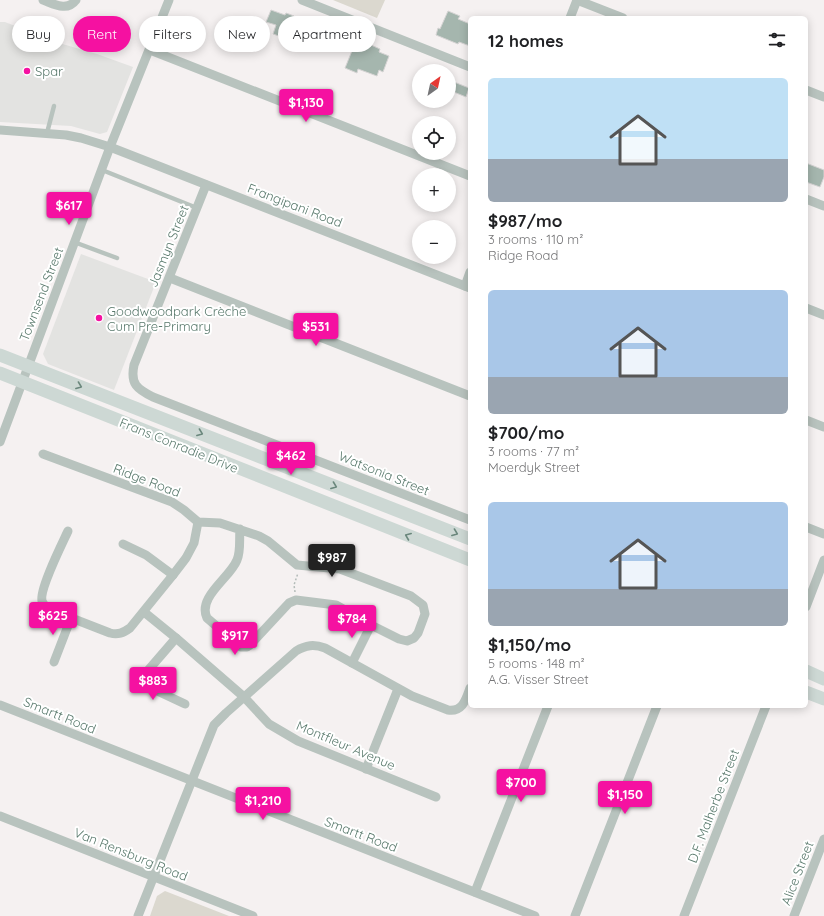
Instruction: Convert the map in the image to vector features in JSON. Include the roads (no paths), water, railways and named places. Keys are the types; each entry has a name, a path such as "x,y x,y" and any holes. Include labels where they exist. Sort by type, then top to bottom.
{"main road":[{"name":"Frans Conradie Drive","path":"0,355 468,538"},
{"name":"Frans Conradie Drive","path":"0,373 468,559"},
{"path":"808,672 824,678"},
{"path":"808,693 824,699"}],"street":[{"path":"43,0 64,7 72,4 76,0"},
{"name":"Townsend Street","path":"163,16 169,0"},
{"path":"302,0 468,66"},
{"path":"571,16 577,0 618,16"},
{"name":"Townsend Street","path":"0,442 110,147 149,52"},
{"path":"155,52 468,175"},
{"path":"808,91 824,97"},
{"name":"Frangipani Road","path":"0,130 74,136 110,147 467,287"},
{"name":"Jasmyn Street","path":"134,384 132,378 134,365 206,185"},
{"path":"808,200 824,206"},
{"path":"170,278 468,395"},
{"path":"808,309 824,315"},
{"name":"Watsonia Street","path":"134,384 140,390 154,397 468,519"},
{"path":"808,421 824,427"},
{"name":"Ridge Road","path":"43,454 172,502 198,522"},
{"path":"68,531 45,584 41,596 42,603 49,609 110,633 121,634 130,628 144,612 186,558 194,543 198,522 220,523 240,529 259,536 268,541 299,565 340,569 411,596 420,601 425,610 418,633 411,640 403,641 336,605 296,600 289,604 247,647 241,647 207,618 204,606 237,562 240,529"},
{"path":"808,528 824,534"},
{"path":"123,544 146,555 173,575"},
{"path":"808,602 824,560"},
{"name":"Montfleur Avenue","path":"144,612 244,697 272,726 298,741 436,797"},
{"path":"54,662 71,618"},
{"path":"352,663 371,625"},
{"path":"176,638 138,682 185,704"},
{"path":"138,916 214,726 222,716 296,651 312,645 321,646 398,689 439,707 453,711 460,708 468,693"},
{"path":"366,769 398,689"},
{"name":"Smartt Road","path":"0,705 535,916"},
{"path":"475,892 547,708"},
{"path":"574,916 656,708"},
{"name":"D.F. Malherbe Street","path":"684,916 765,708"},
{"name":"Van Rensburg Road","path":"0,816 253,916"},
{"name":"Alice Street","path":"794,916 824,839"}],"lane":[{"path":"47,133 54,106"},
{"path":"102,170 197,208"},
{"path":"74,242 117,258"}],"place":[{"name":"Spar","path":"27,71"},
{"name":"Goodwoodpark Crèche Cum Pre-Primary","path":"99,318"}]}
